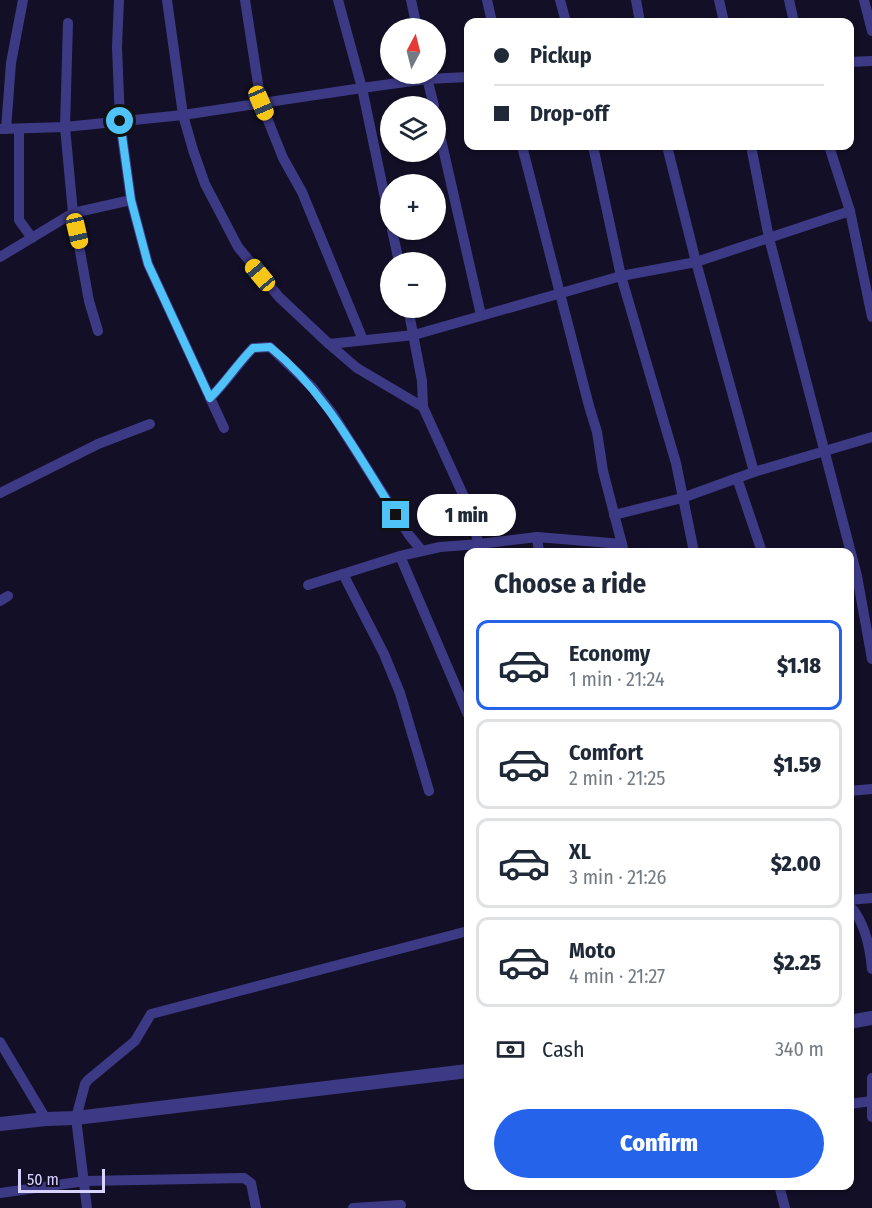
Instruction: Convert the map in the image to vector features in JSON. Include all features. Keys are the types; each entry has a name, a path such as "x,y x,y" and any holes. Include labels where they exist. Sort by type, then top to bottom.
{"street":[{"path":"23,0 11,63 3,129 65,127 183,115 384,84"},
{"path":"119,0 117,47 120,121 131,200 148,264 224,429"},
{"path":"167,0 183,115 193,150 205,184 238,247 279,297 329,344 357,368 423,407"},
{"path":"245,0 261,103 284,158 306,202 363,340"},
{"path":"338,0 362,88 380,174"},
{"path":"411,0 415,18"},
{"path":"487,0 491,18"},
{"path":"560,0 565,18"},
{"path":"636,0 639,18"},
{"path":"719,0 723,18"},
{"path":"789,0 793,18"},
{"path":"864,0 872,30"},
{"path":"68,23 65,127 73,213 89,301 98,331"},
{"path":"854,62 872,61"},
{"path":"446,76 464,77"},
{"path":"19,129 19,220 32,238"},
{"path":"308,585 400,556 440,547 479,548 537,537 623,548 603,471 597,432 523,150"},
{"path":"593,150 621,276 676,463 693,548"},
{"path":"668,150 696,262 754,472"},
{"path":"752,150 769,238 849,548"},
{"path":"830,150 850,211 872,317"},
{"path":"446,161 481,315"},
{"path":"0,257 73,213 131,200"},
{"path":"329,344 414,335 621,276 696,262 850,211"},
{"path":"410,318 422,381 423,407 465,499 479,548"},
{"path":"210,398 253,348 270,347 312,387 332,413 409,535 422,551"},
{"path":"0,493 98,444 150,423"},
{"path":"614,515 682,498 754,472 872,437"},
{"path":"737,478 761,548"},
{"path":"537,537 538,548"},
{"path":"400,556 464,706"},
{"path":"854,565 872,659"},
{"path":"343,574 384,654 400,693 429,791"},
{"path":"854,791 872,789"},
{"path":"854,900 872,898"},
{"path":"854,911 867,941 872,969"},
{"path":"87,1208 76,1118 88,1080 135,1041 151,1014 464,932"},
{"path":"854,1021 872,1018"},
{"path":"1,1046 26,1082 45,1119"},
{"path":"0,1124 76,1118 464,1071"},
{"path":"872,1078 872,1117"},
{"path":"854,1103 871,1101"},
{"path":"0,1192 85,1181 244,1178 251,1183 256,1208"},
{"path":"780,1190 785,1208"},
{"path":"353,1208 400,1205"}],"route":[{"path":"120,121 131,200 148,264 210,398 253,348 270,347 312,387 332,413 396,515"}]}
